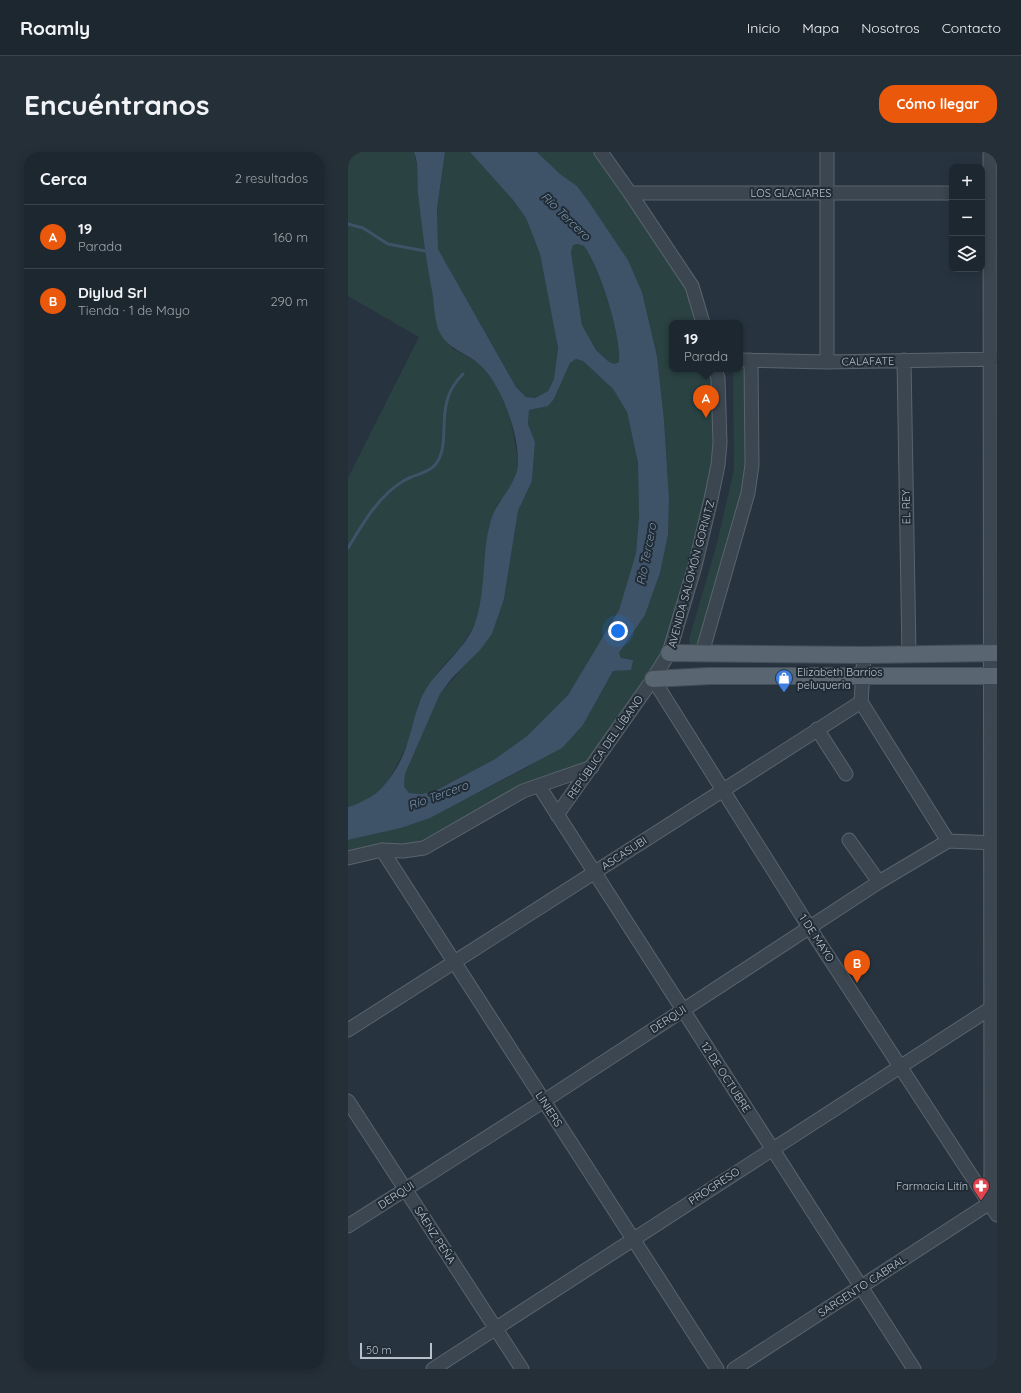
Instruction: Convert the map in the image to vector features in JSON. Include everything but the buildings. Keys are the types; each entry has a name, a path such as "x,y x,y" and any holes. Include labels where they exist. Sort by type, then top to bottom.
{"main road":[{"path":"669,653 864,655 994,653"},
{"path":"653,679 709,676 994,676"}],"street":[{"path":"601,152 630,192 692,286 702,320"},
{"path":"612,167 613,152"},
{"path":"827,152 827,362"},
{"path":"990,152 994,359 993,1201"},
{"name":"LOS GLACIARES","path":"630,192 949,193"},
{"name":"CALAFATE","path":"745,360 827,362 994,359"},
{"path":"702,653 748,493 752,465 745,360"},
{"name":"EL REY","path":"904,360 908,654"},
{"name":"AVENIDA SALOMÓN GORNITZ","path":"653,679 669,653 695,566 712,499 720,443 718,384 716,372"},
{"path":"864,655 861,702 948,842 994,843"},
{"name":"REPÚBLICA DEL LÍBANO","path":"556,815 592,767 653,679"},
{"name":"1 DE MAYO","path":"653,679 721,790 809,927 900,1065 993,1201 997,1215"},
{"name":"ASCASUBI","path":"348,1030 721,790 861,702"},
{"path":"817,729 846,774"},
{"path":"348,858 382,850 403,851 424,848 504,800 592,767"},
{"name":"12 DE OCTUBRE","path":"539,786 556,815 914,1369"},
{"path":"849,840 880,882"},
{"name":"DERQUI","path":"348,1226 544,1101 809,927 880,882 948,842"},
{"name":"LINIERS","path":"382,850 717,1369"},
{"name":"PROGRESO","path":"433,1369 900,1065 994,1008"},
{"name":"SÁENZ PEÑA","path":"348,1101 522,1369"},
{"name":"SARGENTO CABRAL","path":"734,1369 993,1201"}],"green space":[{"path":"348,152 414,152 452,348 480,364 497,386 510,417 518,459 516,474 512,486 498,503 492,517 488,537 482,600 476,622 461,647 440,669 418,704 408,743 388,782 367,800 348,807 348,478 419,337 348,296"},
{"path":"445,152 470,152 513,200 526,218 540,254 558,348 554,379 548,391 535,398 526,397 516,387 438,249 437,209"},
{"path":"537,152 594,152 611,175 687,290 696,320 669,320 669,372 709,372 713,396 713,462 691,564 664,651 588,761 423,842 381,845 348,852 348,840 401,828 429,818 528,767 583,725 613,671 619,671 633,660 621,658 619,653 645,615 660,573 668,535 669,499 664,420 657,356 642,292 628,260 577,186 560,174"},
{"path":"578,244 584,246 590,256 608,302 619,350 619,362 614,364 608,361 596,350 582,325 571,252 573,245"},
{"path":"576,359 583,361 613,389 627,412 638,463 639,517 636,553 619,610 568,695 527,736 495,759 435,791 421,794 409,793 404,786 405,774 440,694 492,634 504,599 518,511 532,481 535,442 528,424 529,410 554,399 570,363"},
{"path":"743,368 746,369 745,472 734,524 698,647 690,645 689,639 716,547 734,470 733,372 743,372"}],"water":[{"name":"Río Tercero","path":"414,152 445,152 437,209 438,249 516,387 526,397 535,398 548,391 554,379 558,348 540,254 526,218 513,200 470,152 537,152 560,174 577,186 628,260 642,292 657,356 664,420 669,499 668,535 660,573 645,615 619,653 621,658 633,660 631,670 613,671 583,725 562,748 430,818 401,828 348,840 348,807 361,802 380,790 392,775 402,758 417,708 426,689 461,647 472,630 482,594 486,542 492,517 499,502 512,483 517,469 518,460 512,423 495,384 488,373 480,365 451,346 438,329 428,270 418,193 416,157","holes":["578,244 584,246 603,285 613,319 619,350 619,362 614,364 608,361 596,350 582,325 571,252 573,245","576,359 583,361 613,389 627,412 638,463 639,517 636,553 619,610 568,695 527,736 495,759 435,791 421,794 409,793 404,786 405,774 440,694 452,678 480,650 492,634 504,599 518,511 532,481 535,442 528,424 529,410 548,406 554,399 570,363"]}],"waterway":[{"path":"348,224 363,228 388,244 425,251"},
{"path":"348,548 372,510 387,493 405,480 425,472 435,465 440,456 443,445 445,410 448,398 453,386 463,374"}],"place":[{"name":"19","path":"706,418"},
{"name":"Elizabeth Barrios peluqueria","path":"784,693"},
{"name":"Diylud Srl","path":"857,983"},
{"name":"Farmacia Litín","path":"981,1201"}]}
